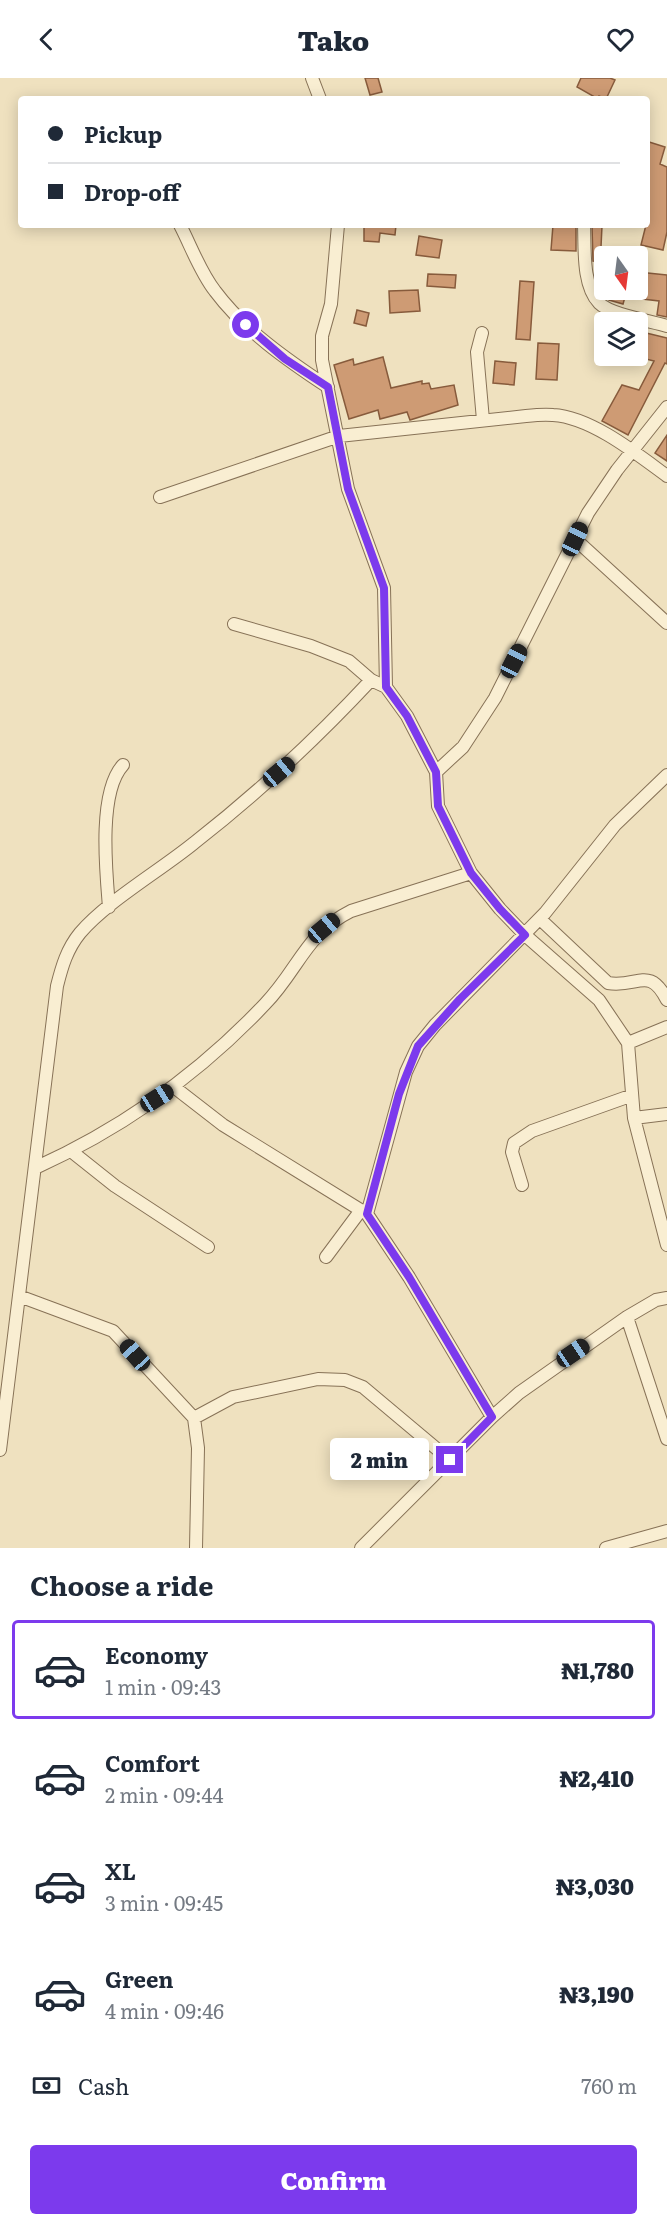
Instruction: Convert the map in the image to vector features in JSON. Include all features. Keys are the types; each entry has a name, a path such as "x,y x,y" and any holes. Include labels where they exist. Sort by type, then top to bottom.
{"street":[{"path":"312,78 319,96"},
{"path":"182,228 214,290 246,325 285,359 328,387"},
{"path":"338,228 331,304 321,348 348,489 384,588 386,687"},
{"path":"584,228 585,261 591,288 599,303 609,309 667,326"},
{"path":"482,333 477,352 483,420"},
{"path":"436,772 463,747 495,698 588,513 667,407"},
{"path":"160,497 339,436 483,420 555,415 582,423 632,451 667,476"},
{"path":"575,539 667,623"},
{"path":"234,624 311,646 350,661 371,680 386,687 407,716 436,772 438,806 471,873 525,935 599,1000 628,1043 633,1118 667,1245"},
{"path":"0,1450 57,986 64,958 82,930 197,841 295,758 371,680"},
{"path":"109,907 106,834 112,783 123,765"},
{"path":"326,1257 364,1212 403,1083 418,1046 460,999 525,935 615,825 667,775"},
{"path":"35,1168 71,1151 174,1088 265,1004 284,982 314,936 334,920 351,911 471,873"},
{"path":"540,918 608,983 619,985 653,981 659,984 667,1000"},
{"path":"628,1043 667,1027"},
{"path":"174,1088 223,1125 364,1212 409,1277 492,1417"},
{"path":"522,1185 512,1152 514,1143 532,1131 630,1096"},
{"path":"633,1118 667,1114"},
{"path":"71,1151 115,1186 208,1247"},
{"path":"19,1296 113,1331 194,1418 198,1457 196,1548"},
{"path":"361,1548 492,1417 573,1353 656,1300 667,1298"},
{"path":"627,1317 667,1439"},
{"path":"194,1418 233,1397 318,1379 345,1380 363,1387 450,1460"},
{"path":"606,1548 667,1530"}],"building":[{"path":"365,78 378,78 382,92 370,95"},
{"path":"581,78 615,80 607,96 593,96 577,87"},
{"path":"650,142 665,147 660,164 667,167 667,232 663,250 641,245 645,228 650,228"},
{"path":"364,228 396,228 395,235 380,233 379,242 364,241"},
{"path":"553,228 576,228 576,251 551,250"},
{"path":"592,228 602,228 601,246 594,246 594,261"},
{"path":"419,236 442,240 439,258 416,255"},
{"path":"648,273 667,275 667,317 657,315 659,301 648,300"},
{"path":"428,274 456,275 455,288 427,286"},
{"path":"520,281 534,282 530,340 516,339"},
{"path":"418,290 420,311 390,313 389,291"},
{"path":"609,300 624,300 623,304"},
{"path":"357,310 369,313 366,326 354,323"},
{"path":"648,333 667,338 667,364 665,363 628,435 602,421 622,385 639,390 654,361 648,360"},
{"path":"538,343 559,344 557,380 536,379"},
{"path":"383,357 391,388 422,381 422,384 429,383 431,389 454,385 458,405 410,420 407,412 380,419 378,410 349,419 334,365 353,359 354,365"},
{"path":"495,361 516,363 514,385 493,383"},
{"path":"667,435 667,461 655,453"}],"route":[{"path":"246,325 285,359 328,387 348,489 384,588 386,687 407,716 436,772 435,789 438,806 471,873 486,893 525,935 460,999 418,1046 399,1094 367,1214 409,1277 492,1417 450,1460"}]}
